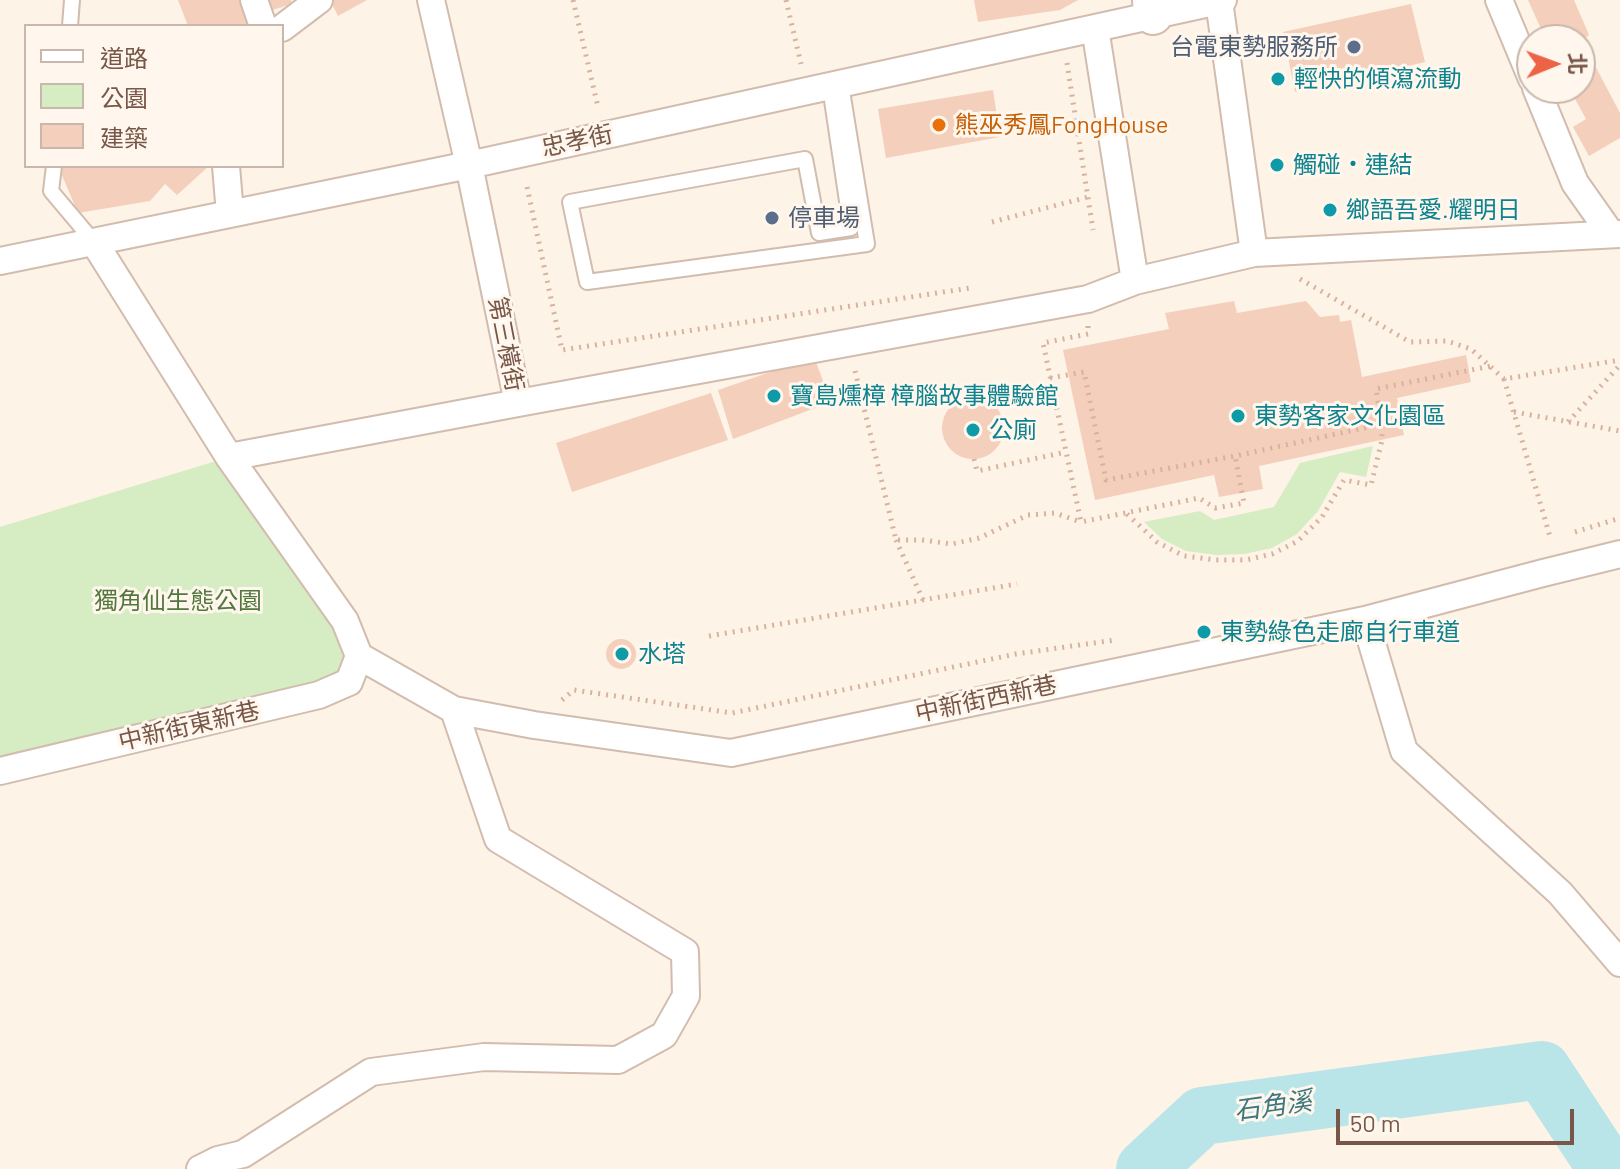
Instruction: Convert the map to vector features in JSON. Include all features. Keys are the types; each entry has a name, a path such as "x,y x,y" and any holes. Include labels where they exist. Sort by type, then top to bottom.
{"street":[{"path":"254,0 262,24"},
{"path":"284,26 319,0"},
{"name":"第三橫街","path":"229,457 518,403 431,0"},
{"path":"1152,7 1221,0 1254,253"},
{"path":"1499,0 1516,41"},
{"name":"忠孝街","path":"0,261 826,88 1095,28 1152,7"},
{"path":"1095,28 1135,281"},
{"path":"1543,104 1575,183 1615,234"},
{"path":"226,168 230,214"},
{"path":"518,403 1088,299 1135,281 1254,253 1615,234"},
{"path":"94,242 229,457 345,621 359,656"},
{"name":"中新街西新巷","path":"359,656 454,710 534,725 731,753 1365,620 1620,554"},
{"path":"1365,620 1404,751 1560,893 1620,963"},
{"name":"中新街東新巷","path":"0,771 319,695 349,682 359,656"},
{"path":"200,1169 218,1160 243,1154 371,1072 484,1057 618,1060 664,1035 686,996 685,952 498,839 454,710"}],"lane":[{"path":"70,24 72,0"},
{"path":"826,88 867,244 587,282 570,202 805,159 819,233 851,228 826,88"},
{"path":"54,168 51,191 94,242"}],"path":[{"path":"573,0 605,136"},
{"path":"786,0 826,88"},
{"path":"1063,35 1093,230"},
{"path":"527,187 562,350 978,287"},
{"path":"992,222 1088,197"},
{"path":"1254,253 1410,342 1447,341 1471,349 1491,366 1504,379 1551,540"},
{"path":"1081,522 1043,343 1088,334 1088,299"},
{"path":"848,343 896,540 923,600"},
{"path":"1504,379 1620,362"},
{"path":"1568,422 1620,362"},
{"path":"1127,513 1157,542 1184,556 1246,560 1272,554 1298,541 1322,517 1344,480 1371,485 1382,440 1376,389 1491,366"},
{"path":"1050,378 1084,372 1106,480 1382,424"},
{"path":"1514,412 1620,431"},
{"path":"974,459 977,471 1066,452"},
{"path":"896,540 952,544 979,538 1028,515 1055,513 1081,522 1199,498 1215,508 1244,503 1235,456"},
{"path":"1565,535 1620,518"},
{"path":"709,636 1017,584"},
{"path":"574,690 732,713 1016,654 1121,639"}],"green space":[{"path":"1373,446 1366,477 1340,472 1318,511 1297,534 1272,548 1244,554 1216,555 1186,551 1162,539 1144,522 1200,511 1214,520 1274,507 1300,463"},
{"name":"獨角仙生態公園","path":"229,457 345,621 349,682 0,771 0,527"}],"building":[{"path":"178,0 247,0 255,24 187,24"},
{"path":"262,0 291,0 292,4 266,12"},
{"path":"330,0 367,0 338,16"},
{"path":"974,0 1078,0 1060,10 978,22"},
{"path":"1528,0 1574,0 1584,24 1539,24"},
{"name":"台電東勢服務所","path":"1411,4 1425,62 1295,92 1283,32"},
{"path":"1596,68 1620,113 1620,138 1589,156 1573,127 1586,119 1578,104 1596,104"},
{"name":"熊巫秀鳳FongHouse","path":"993,90 1000,137 886,158 878,109"},
{"path":"59,168 207,168 177,195 165,184 150,201 78,213"},
{"name":"東勢客家文化園區","path":"1234,301 1237,313 1306,301 1320,317 1339,315 1340,322 1351,320 1362,377 1466,355 1471,382 1397,398 1404,435 1259,466 1263,489 1219,497 1214,475 1095,500 1063,350 1169,329 1165,313"},
{"name":"寶島燻樟 樟腦故事體驗館","path":"814,357 831,402 733,439 718,390"},
{"path":"711,393 728,440 572,492 556,443"},
{"name":"公廁","path":"967,397 979,397 995,406 1002,416 1002,440 995,450 979,459 967,459 947,445 942,434 942,422 956,402"},
{"name":"水塔","path":"621,639 631,644 636,654 631,664 621,669 611,664 606,654 611,644"}],"waterway":[{"name":"石角溪","path":"1145,1169 1202,1116 1542,1070 1607,1169"}],"place":[{"name":"台電東勢服務所","path":"1354,47"},
{"name":"輕快的傾瀉流動","path":"1278,79"},
{"name":"熊巫秀鳳FongHouse","path":"939,125"},
{"name":"觸碰‧連結","path":"1277,165"},
{"name":"鄉語吾愛.耀明日","path":"1330,210"},
{"name":"停車場","path":"772,218"},
{"name":"寶島燻樟 樟腦故事體驗館","path":"774,396"},
{"name":"東勢客家文化園區","path":"1238,416"},
{"name":"公廁","path":"973,430"},
{"name":"東勢綠色走廊自行車道","path":"1204,632"},
{"name":"水塔","path":"622,654"}]}
